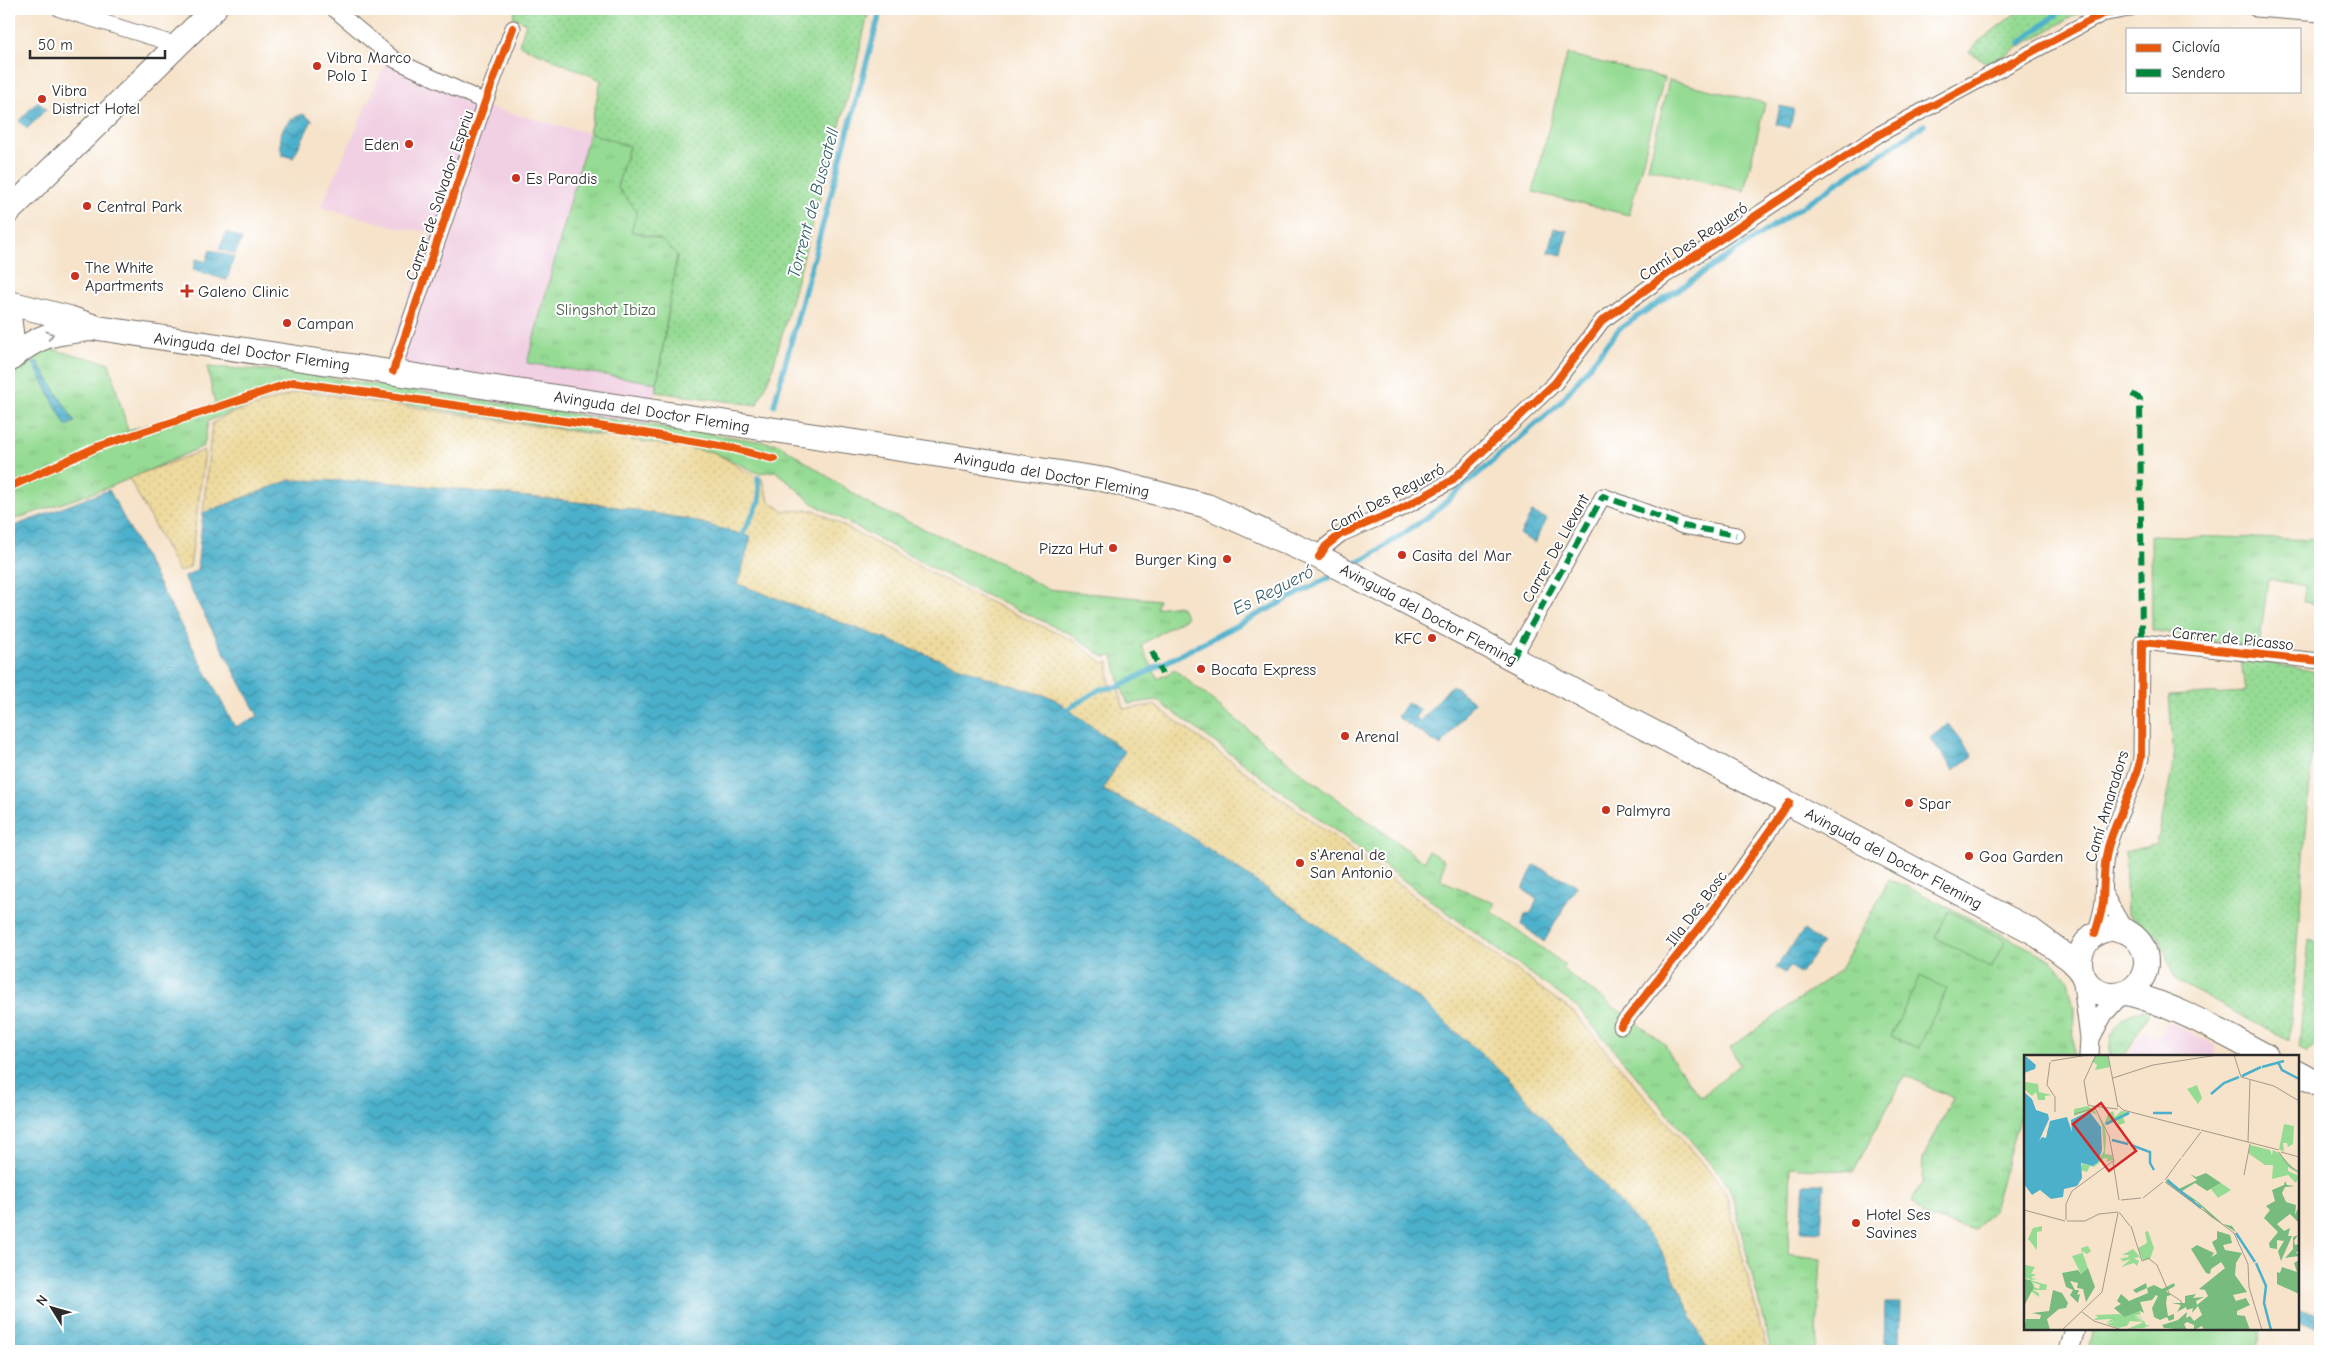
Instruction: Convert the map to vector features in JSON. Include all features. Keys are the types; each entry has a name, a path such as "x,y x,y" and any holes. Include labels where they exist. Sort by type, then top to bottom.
{"main road":[{"path":"9,211 214,9"},
{"name":"Avinguda del Doctor Fleming","path":"9,303 63,316 98,328 1106,480 1207,506 1327,561 2032,931 2080,972 2088,985 2097,992 2108,996 2123,994 2153,1000 2190,1016 2264,1055"},
{"path":"9,316 12,340 9,355"},
{"name":"Avinguda del Doctor Fleming","path":"9,360 35,340 51,334 98,328"},
{"name":"Avinguda del Doctor Fleming","path":"2032,931 2093,935 2108,929 2126,931"},
{"path":"2123,994 2141,980 2145,971 2145,952 2134,936 2126,931"},
{"path":"2080,972 2081,950 2093,935"},
{"name":"Avinguda del Doctor Fleming","path":"2145,971 2190,1016"},
{"path":"2299,1074 2320,1085"}],"street":[{"path":"60,9 177,46"},
{"path":"334,9 395,60 485,102"},
{"name":"Camí Des Regueró","path":"1327,561 1326,546 1341,534 1401,509 1451,481 1555,383 1602,321 1666,274 1878,135 2102,14 2129,9"},
{"path":"2256,9 2320,14"},
{"name":"Carrer de Salvador Espriu","path":"393,371 485,102 513,28"},
{"name":"Carrer De Llevant","path":"1513,658 1603,496 1683,526 1736,535"},
{"name":"Carrer de Picasso","path":"2142,642 2320,661"},
{"name":"Camí Amaradors","path":"2093,935 2101,912 2104,867 2108,848 2117,820 2138,771 2141,758 2142,642"},
{"name":"Illa Des Bosc","path":"1621,1026 1712,912 1789,803"},
{"path":"2103,891 2126,931"},
{"path":"2080,972 2089,1047"},
{"path":"2089,1047 2102,1014 2123,994"},
{"path":"2069,1351 2075,1330"}],"shaded area":[{"path":"385,64 478,105 589,133 629,146 677,255 656,392 646,425 377,385 432,232 405,229 321,207"},
{"path":"2167,1021 2215,1045 2214,1055 2130,1055 2143,1030 2158,1038"}],"green space":[{"path":"516,9 869,9 856,67 771,374 757,405 656,392 677,255 662,240 631,231 637,211 617,187 629,146 589,133 601,80 519,45 526,23 513,17"},
{"path":"2021,9 2086,9 1989,64 1969,52 1978,42"},
{"path":"1567,54 1664,78 1629,215 1533,192"},
{"path":"1669,80 1765,103 1744,191 1648,168"},
{"name":"Slingshot Ibiza","path":"589,133 629,146 617,187 637,211 631,231 662,240 677,255 657,383 527,363"},
{"path":"51,349 109,363 128,431 215,404 207,367 284,371 779,444 872,506 1001,563 1047,589 1159,600 1156,608 1179,605 1187,617 1141,645 1158,679 1175,670 1303,774 1424,862 1428,851 1444,860 1441,880 1496,904 1491,911 1565,965 1562,969 1665,1044 1672,1059 1701,1097 1740,1064 1730,1048 1840,970 1889,880 1904,885 2052,960 2068,980 2074,1009 2073,1055 2024,1055 2024,1106 1993,1210 1975,1230 1923,1216 1912,1200 1922,1183 1923,1158 1953,1098 1905,1075 1853,1172 1791,1167 1788,1254 1821,1259 1816,1351 1771,1351 1730,1187 1578,1008 1157,700 1128,704 1113,656 1104,657 1073,635 970,588 814,504 776,471 758,473 713,452 297,387 208,421 204,446 110,487 9,521 9,378 27,359"},
{"path":"2151,535 2320,540 2320,604 2303,602 2305,586 2268,579 2259,649 2152,630"},
{"path":"2241,658 2319,672 2289,1041 2176,981 2159,937 2127,914 2125,852 2157,844 2174,760 2169,696 2245,692"},
{"path":"1949,911 2006,941 1991,968 1935,937"},
{"path":"2309,940 2320,943 2320,1039 2306,1053 2299,1048"},
{"path":"1920,976 1947,989 1918,1049 1891,1036"},
{"path":"2151,1009 2126,1055 2110,1055 2111,1036 2114,1028 2125,1017"},
{"path":"2093,1330 2260,1330 2258,1351 2088,1351"}],"sand":[{"name":"s'Arenal de San Antonio","path":"301,391 713,452 762,479 770,503 785,511 814,510 965,591 1074,641 1103,663 1109,662 1109,684 1118,687 1124,709 1154,705 1573,1012 1725,1190 1767,1351 1708,1351 1660,1248 1421,1001 1299,911 1175,826 1102,789 1125,751 1053,698 995,680 738,584 687,519 605,505 376,481 203,513 212,424 225,416"},
{"path":"205,450 190,567 179,572 129,478"}],"water":[{"path":"38,101 46,109 27,129 19,121"},
{"path":"1780,106 1794,109 1790,128 1776,124"},
{"path":"303,114 312,120 293,158 282,155 280,141 283,130 290,121"},
{"path":"1554,228 1567,231 1562,255 1548,252"},
{"path":"227,232 242,240 235,254 219,249"},
{"path":"210,250 234,257 227,280 193,270 196,259 206,262"},
{"path":"37,361 75,422 66,426 33,363"},
{"path":"290,480 376,481 605,505 687,519 751,537 738,584 995,680 1053,698 1125,751 1103,790 1175,826 1299,911 1421,1001 1505,1075 1660,1248 1708,1351 9,1351 9,528 109,490 235,727 258,716 184,577 197,570 203,513"},
{"path":"1532,512 1547,519 1535,543 1520,535"},
{"path":"1452,685 1474,702 1441,746 1397,717 1407,702 1420,710 1415,718 1420,721"},
{"path":"1948,724 1973,756 1954,770 1930,738"},
{"path":"1534,865 1577,885 1544,942 1522,925 1525,914 1531,913 1537,900 1523,889"},
{"path":"1804,930 1822,944 1800,974 1790,966 1785,973 1776,967"},
{"path":"1804,1184 1824,1184 1821,1232 1801,1231"},
{"path":"1885,1303 1900,1303 1899,1350 1887,1350 1887,1341 1884,1341"},
{"path":"2299,1311 2320,1314 2320,1328 2299,1324"}],"waterway":[{"name":"Torrent de Buscatell","path":"774,405 881,9"},
{"name":"Es Regueró","path":"2020,43 2063,9"},
{"name":"Es Regueró","path":"1351,566 1367,558 1428,517 1559,404 1619,329 1924,125"},
{"name":"Torrent de Buscatell","path":"742,535 760,500 758,478"},
{"name":"Es Regueró","path":"1068,709 1100,689 1118,687 1336,574"}],"marked path":[{"path":"2132,394 2140,399 2142,642"},
{"path":"1513,658 1603,496 1683,526 1736,535"},
{"path":"1152,651 1162,674"}],"cycle path":[{"path":"1319,557 1326,546 1341,534 1401,509 1451,481 1555,383 1602,321 1666,275 1878,135 2102,14 2129,9"},
{"path":"393,371 485,102 513,28"},
{"path":"9,487 97,447 293,382 626,430 732,448 774,459"},
{"path":"2095,934 2101,913 2106,854 2141,758 2142,642 2320,661"},
{"path":"1621,1026 1712,912 1789,803"}],"place":[{"name":"Vibra Marco Polo I","path":"317,66"},
{"name":"Vibra District Hotel","path":"42,99"},
{"name":"Eden","path":"409,144"},
{"name":"Es Paradis","path":"516,178"},
{"name":"Central Park","path":"87,206"},
{"name":"The White Apartments","path":"75,276"},
{"name":"Galeno Clinic","path":"187,291"},
{"name":"Campan","path":"287,323"},
{"name":"Pizza Hut","path":"1113,548"},
{"name":"Casita del Mar","path":"1402,555"},
{"name":"Burger King","path":"1227,559"},
{"name":"KFC","path":"1432,638"},
{"name":"Bocata Express","path":"1201,669"},
{"name":"Arenal","path":"1345,736"},
{"name":"Spar","path":"1909,803"},
{"name":"Palmyra","path":"1606,810"},
{"name":"Goa Garden","path":"1969,856"},
{"name":"s'Arenal de San Antonio","path":"1300,863"},
{"name":"Hotel Ses Savines","path":"1856,1223"}]}
